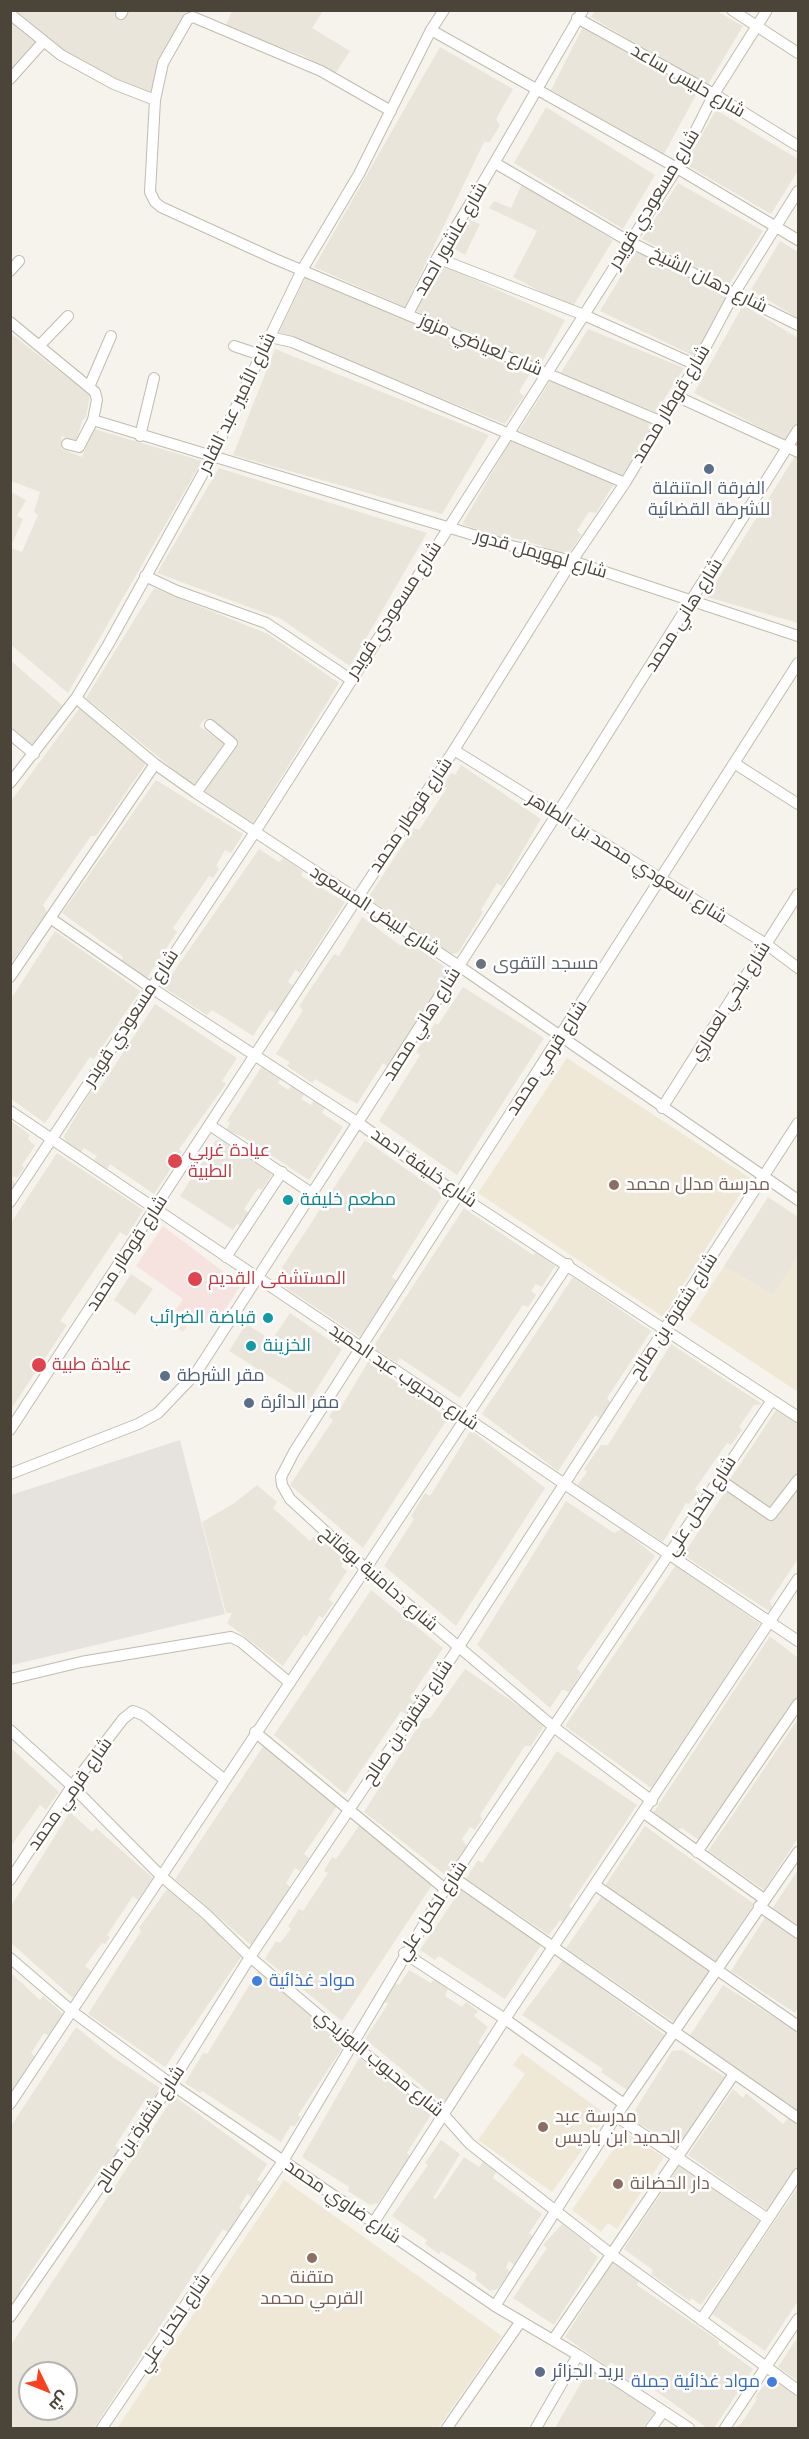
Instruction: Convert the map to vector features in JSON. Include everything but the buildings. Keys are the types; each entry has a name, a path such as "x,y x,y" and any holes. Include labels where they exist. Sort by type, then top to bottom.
{"street":[{"name":"شارع الأمير عبد القادر","path":"10,783 76,698 212,457 302,270 359,174 431,30 444,10"},
{"path":"732,10 798,53"},
{"name":"شارع مسعودي قويدر","path":"10,1202 150,987 255,832 350,679 584,315 677,168 714,94 767,10"},
{"path":"10,14 61,56 114,84 155,100"},
{"name":"شارع عاشور احمد","path":"408,314 437,258 495,163 580,14"},
{"name":"شارع حليس ساعد","path":"580,14 798,146"},
{"name":"شارع لعياضي مزوز","path":"391,111 321,71 193,17 188,19 163,63 155,100 150,192 155,202 302,270 660,421"},
{"path":"431,30 677,168 798,240"},
{"path":"10,79 43,42"},
{"name":"شارع دهان الشيخ","path":"495,163 630,242 735,292 798,326"},
{"name":"شارع قوطار محمد","path":"10,1430 211,1126 355,898 454,750 572,561 625,483 660,421 696,365 735,292 798,191"},
{"path":"437,258 584,315 696,365"},
{"path":"10,271 19,261"},
{"path":"40,345 68,316"},
{"path":"10,322 97,394 93,420 80,447 67,444"},
{"path":"89,387 111,336"},
{"path":"270,337 292,342 625,483"},
{"path":"234,346 261,355"},
{"path":"140,436 153,378"},
{"path":"676,396 793,450"},
{"name":"شارع لهويمل قدور","path":"93,420 447,527 572,561 798,636"},
{"name":"شارع هاني محمد","path":"10,1474 117,1434 158,1413 196,1374 360,1124 693,601 793,450 798,430"},
{"path":"145,576 177,591 266,623 350,679"},
{"name":"شارع قرمي محمد","path":"294,1452 362,1349 798,663"},
{"name":"شارع لبيض المسعود","path":"76,698 155,764 196,794 459,966 798,1200"},
{"path":"196,794 232,743 210,725"},
{"path":"10,734 34,754"},
{"name":"شارع اسعودي محمد بن الطاهر","path":"454,750 766,945 798,968"},
{"path":"734,763 798,804"},
{"path":"10,977 155,764"},
{"name":"شارع ليحي لعماري","path":"662,1108 798,894"},
{"name":"شارع خليفة احمد","path":"50,918 150,987 360,1124 459,1195 568,1264 798,1417"},
{"name":"شارع محبوب عبد الحميد","path":"10,1110 798,1641"},
{"name":"شارع شقرة بن صالح","path":"10,2317 171,2084 250,1957 458,1648 563,1484 666,1331 762,1176 798,1123"},
{"path":"211,1126 314,1194"},
{"path":"226,1257 282,1172"},
{"path":"10,2104 568,1264"},
{"name":"شارع لكحل علي","path":"102,2428 283,2161 351,2043 445,1889 555,1728 772,1400"},
{"name":"شارع دحامنية بوفاتح","path":"294,1452 281,1478 285,1491 365,1568 458,1648 555,1728 652,1802"},
{"path":"719,1479 771,1515 798,1480"},
{"path":"374,2222 505,2019 652,1802 798,1579"},
{"path":"10,1678 81,1662 231,1637 241,1642 290,1683"},
{"path":"697,1852 798,1704"},
{"name":"شارع قرمي محمد","path":"10,1880 72,1786 123,1719 133,1711 143,1715 225,1780"},
{"name":"شارع محبوب البوزيدي","path":"10,1730 72,1786 161,1876 206,1914 250,1957 351,2043 444,2115 463,2138 611,2254 798,2390"},
{"path":"255,1732 445,1889"},
{"path":"644,1813 697,1852 798,1933"},
{"path":"495,2306 624,2104 675,2034 798,1852"},
{"path":"453,1877 798,2118"},
{"path":"595,1885 798,2025"},
{"path":"405,1953 505,2019 624,2104"},
{"name":"شارع ضاوي محمد","path":"10,1958 73,2012 171,2084 495,2306 578,2355 689,2428"},
{"path":"553,2340 734,2074"},
{"path":"616,2116 768,2219"},
{"path":"701,2320 798,2174"},
{"path":"725,2428 798,2319"},
{"path":"447,2428 521,2321"},
{"path":"536,2428 578,2355"},
{"path":"651,2428 663,2412"}],"shaded area":[{"path":"13,11 116,11 114,14 121,20 129,11 194,11 186,17 151,95 130,87 64,52"},
{"path":"232,11 323,11 312,28 350,51 335,74 302,55 225,27"},
{"path":"595,11 717,11 743,26 707,86 591,17"},
{"path":"11,18 37,43 11,73"},
{"path":"583,27 697,93 664,154 551,90"},
{"path":"440,47 513,89 496,119 500,125 490,142 484,142 405,307 314,267"},
{"path":"546,107 655,175 623,229 514,163"},
{"path":"716,110 798,159 798,171 771,214 685,164"},
{"path":"678,183 763,231 729,284 642,239"},
{"path":"522,184 613,240 572,308 513,277 537,231 489,208 494,201 511,208"},
{"path":"465,218 480,224 465,255 451,247"},
{"path":"780,241 798,252 798,318 751,290"},
{"path":"636,251 730,299 694,356 600,311"},
{"path":"438,263 565,320 539,367 416,311"},
{"path":"307,275 529,375 519,392 524,396 505,424 279,332"},
{"path":"743,305 798,338 798,422 786,441 694,393"},
{"path":"588,329 684,368 656,412 560,374"},
{"path":"10,333 90,395 86,417 82,421 76,442 61,436 62,449 82,457 94,429 202,461 68,693 11,645 11,548 22,552 38,515 34,512 40,492 11,481"},
{"path":"275,349 489,435 442,514 233,455"},
{"path":"550,381 650,422 648,427 650,430 622,476 519,431"},
{"path":"511,440 614,484 596,513 589,512 577,530 581,535 569,554 564,551 561,557 545,552 542,546 503,535 501,538 485,535 482,531 462,524"},
{"path":"795,456 798,457 798,623 707,597"},
{"path":"219,468 427,533 350,666 281,619 157,573"},
{"path":"11,492 26,500 17,516 23,519 11,546"},
{"path":"154,588 268,634 339,683 252,825 202,790 237,742 205,719 199,726 225,745 194,786 86,698"},
{"path":"10,660 63,706 32,746 11,727"},
{"path":"81,706 147,762 96,836 91,836 43,905 47,913 11,963 11,801"},
{"path":"461,765 541,819 502,886 497,883 481,910 483,912 458,953 450,954 368,898 414,828 419,830 447,788 443,786 451,773 455,775"},
{"path":"156,780 243,834 231,853 225,850 216,866 219,869 213,878 209,876 173,928 177,932 147,978 121,961 123,957 62,913"},
{"path":"259,849 279,862 283,858 303,871 301,876 345,902 300,973 295,970 288,982 293,985 276,1013 270,1010 253,1036 212,1010 207,1015 163,987"},
{"path":"362,917 401,946 406,940 445,967 446,975 389,1067 383,1063 357,1104 315,1079 312,1083 287,1066 290,1062 276,1054 303,1010 299,1006 334,954 339,956"},
{"path":"55,931 140,991 94,1059 90,1057 45,1123 11,1099 11,999"},
{"path":"463,987 544,1038 457,1175 379,1121 420,1055 416,1052 435,1023 438,1025"},
{"path":"155,1004 237,1058 222,1081 226,1084 179,1149 182,1152 154,1194 110,1164 107,1169 94,1160 97,1156 84,1148 80,1153 67,1144 64,1136 91,1091 96,1094"},
{"name":"مدرسة مدلل محمد","path":"567,1058 750,1178 663,1317 478,1193"},
{"path":"262,1066 281,1078 278,1083 288,1090 292,1085 305,1094 301,1099 311,1105 314,1100 325,1107 322,1113 343,1127 309,1180 243,1137 226,1130 230,1123 227,1121"},
{"path":"11,1121 30,1135 28,1139 35,1146 22,1165 24,1168 17,1178 14,1176 12,1179 15,1184 11,1192"},
{"path":"216,1140 220,1140 272,1174 262,1190 258,1188 244,1209 250,1214 242,1227 237,1224 233,1230 180,1196"},
{"path":"365,1140 443,1195 392,1277 397,1281 360,1337 274,1280"},
{"path":"57,1153 143,1210 127,1236 120,1232 60,1321 67,1325 11,1409 11,1223"},
{"path":"768,1197 798,1217 798,1256 773,1296 724,1266"},
{"path":"464,1208 533,1255 536,1252 555,1266 542,1287 536,1284 531,1291 536,1295 528,1307 523,1305 460,1398 400,1358 397,1363 373,1347"},
{"name":"المستشفى القديم","path":"163,1226 241,1285 215,1325 202,1317 199,1320 194,1317 183,1332 168,1321 183,1299 136,1266"},
{"path":"798,1256 798,1392 689,1320 724,1266 773,1296"},
{"path":"131,1274 153,1289 135,1315 114,1300"},
{"path":"573,1277 651,1331 607,1398 612,1404 601,1419 595,1415 558,1471 482,1414"},
{"path":"290,1313 342,1349 309,1401 229,1351 246,1324 272,1340"},
{"path":"671,1344 762,1404 754,1405 739,1427 742,1430 731,1445 727,1443 695,1489 698,1493 689,1504 686,1503 663,1542 577,1486 587,1472 584,1469 601,1445 608,1445"},
{"path":"368,1362 448,1418 363,1548 290,1485 333,1420 329,1417 335,1406 340,1409"},
{"path":"776,1410 798,1423 798,1477 774,1510 729,1481"},
{"path":"471,1430 545,1488 456,1626 384,1566 414,1519 411,1516 425,1493 430,1496"},
{"path":"180,1440 225,1614 12,1665 11,1495"},
{"path":"257,1485 277,1502 273,1508 310,1541 316,1535 346,1560 341,1566 347,1571 329,1599 333,1603 323,1618 319,1616 307,1636 304,1635 283,1666 227,1623 232,1613 226,1613 202,1522 233,1504"},
{"path":"798,1488 798,1559 770,1601 772,1607 769,1611 683,1555 727,1489 775,1520"},
{"path":"566,1501 614,1533 622,1529 655,1556 577,1668 581,1673 570,1692 562,1690 550,1708 477,1645"},
{"path":"676,1565 760,1624 654,1790 565,1726"},
{"path":"371,1590 443,1648 410,1698 415,1703 408,1715 401,1711 345,1794 274,1735"},
{"path":"770,1636 798,1658 798,1698 790,1709 787,1709 700,1841 682,1828 677,1830 653,1813"},
{"path":"465,1669 545,1724 531,1746 525,1746 480,1815 482,1819 475,1830 470,1827 462,1839 468,1848 448,1877 364,1812 423,1719 430,1718"},
{"path":"798,1719 798,1838 764,1890 708,1851"},
{"path":"264,1745 337,1806 304,1854 309,1858 300,1871 295,1868 286,1883 291,1888 252,1946 175,1879"},
{"path":"11,1748 59,1792 46,1810 40,1805 11,1846"},
{"path":"557,1751 637,1805 569,1906 574,1909 565,1923 560,1920 549,1935 466,1879 478,1860 482,1863"},
{"path":"70,1812 92,1832 96,1828 153,1878 138,1900 133,1896 107,1935 110,1937 105,1944 102,1943 85,1966 91,1971 73,1998 10,1942 11,1906"},
{"path":"361,1823 432,1885 342,2021 265,1959 276,1941 280,1943 291,1929 288,1926 299,1909 303,1911 328,1873 324,1871 332,1857 336,1859"},
{"path":"645,1826 754,1904 713,1965 604,1887"},
{"path":"798,1870 798,1926 772,1909"},
{"path":"462,1888 541,1945 505,1999 439,1956 435,1960 420,1950"},
{"path":"167,1889 224,1938 223,1940 241,1957 165,2067 88,2014 141,1931 139,1928"},
{"path":"602,1896 710,1970 675,2023 566,1948"},
{"path":"766,1916 798,1937 798,2007 795,2013 731,1971"},
{"path":"563,1960 666,2036 627,2090 601,2072 603,2069 522,2015"},
{"path":"409,1970 431,1983 434,1979 448,1989 445,1996 462,2007 466,2002 478,2011 474,2016 488,2027 478,2043 482,2046 445,2105 365,2039 388,2004 384,2001 395,1983 399,1985"},
{"path":"258,1971 345,2044 298,2115 301,2117 294,2127 291,2125 281,2142 202,2091 200,2093 185,2083 203,2053 207,2054"},
{"path":"11,1973 40,2000 43,1996 63,2014 49,2036 44,2033 31,2053 35,2057 11,2095"},
{"path":"723,1985 798,2032 798,2112 689,2037"},
{"path":"76,2027 113,2057 160,2088 150,2104 144,2101 115,2146 119,2150 102,2176 97,2173 20,2288 23,2291 11,2310 11,2126"},
{"path":"682,2050 725,2077 678,2147 630,2118 672,2051"},
{"name":"مدرسة عبد الحميد ابن باديس","path":"522,2053 607,2115 552,2192 478,2140 525,2074 513,2065"},
{"path":"359,2058 432,2113 407,2153 410,2156 378,2203 370,2205 348,2191 349,2187 302,2157"},
{"path":"733,2089 743,2098 746,2093 783,2124 790,2117 798,2124 798,2166 768,2211 688,2155"},
{"path":"174,2096 267,2164 257,2180 262,2183 252,2197 247,2194 239,2208 243,2211 228,2232 223,2229 94,2428 11,2428 11,2345"},
{"name":"دار الحضانة","path":"625,2132 664,2157 617,2229 608,2223 601,2232 572,2210"},
{"path":"441,2140 460,2154 433,2198 436,2199 464,2157 479,2167 483,2162 496,2172 493,2178 542,2214 529,2233 533,2236 514,2265 509,2261 506,2267 510,2272 498,2289 490,2291 475,2279 477,2274 441,2251 439,2254 425,2244 427,2240 392,2216 428,2165 425,2163"},
{"path":"680,2165 760,2222 701,2305 691,2298 689,2301 651,2274 653,2270 624,2249"},
{"name":"متقنة القرمي محمد","path":"284,2180 502,2336 438,2428 117,2428"},
{"path":"798,2187 798,2301 765,2351 712,2314"},
{"path":"562,2224 591,2247 589,2250 598,2257 554,2325 513,2298 547,2248 543,2245"},
{"path":"614,2260 640,2279 637,2285 719,2341 718,2344 753,2369 714,2428 707,2428 645,2383 640,2389 622,2376 624,2372 611,2362 607,2367 565,2337"},
{"path":"798,2337 798,2381 778,2367"},
{"path":"589,2369 655,2412 643,2428 555,2428"},
{"path":"771,2377 798,2397 798,2428 734,2428 741,2424 757,2399 755,2397"}],"place":[{"name":"الفرقة المتنقلة للشرطة القضائية","path":"709,469"},
{"name":"مسجد التقوى","path":"481,964"},
{"name":"عيادة غربي الطبية","path":"175,1161"},
{"name":"مدرسة مدلل محمد","path":"614,1185"},
{"name":"مطعم خليفة","path":"288,1200"},
{"name":"المستشفى القديم","path":"195,1279"},
{"name":"قباضة الضرائب","path":"268,1318"},
{"name":"الخزينة","path":"251,1346"},
{"name":"عيادة طبية","path":"39,1365"},
{"name":"مقر الشرطة","path":"165,1376"},
{"name":"مقر الدائرة","path":"249,1403"},
{"name":"مواد غذائية","path":"257,1981"},
{"name":"مدرسة عبد الحميد ابن باديس","path":"543,2127"},
{"name":"دار الحضانة","path":"618,2184"},
{"name":"متقنة القرمي محمد","path":"312,2258"},
{"name":"بريد الجزائر","path":"540,2372"},
{"name":"مواد غذائية جملة","path":"772,2382"}]}
